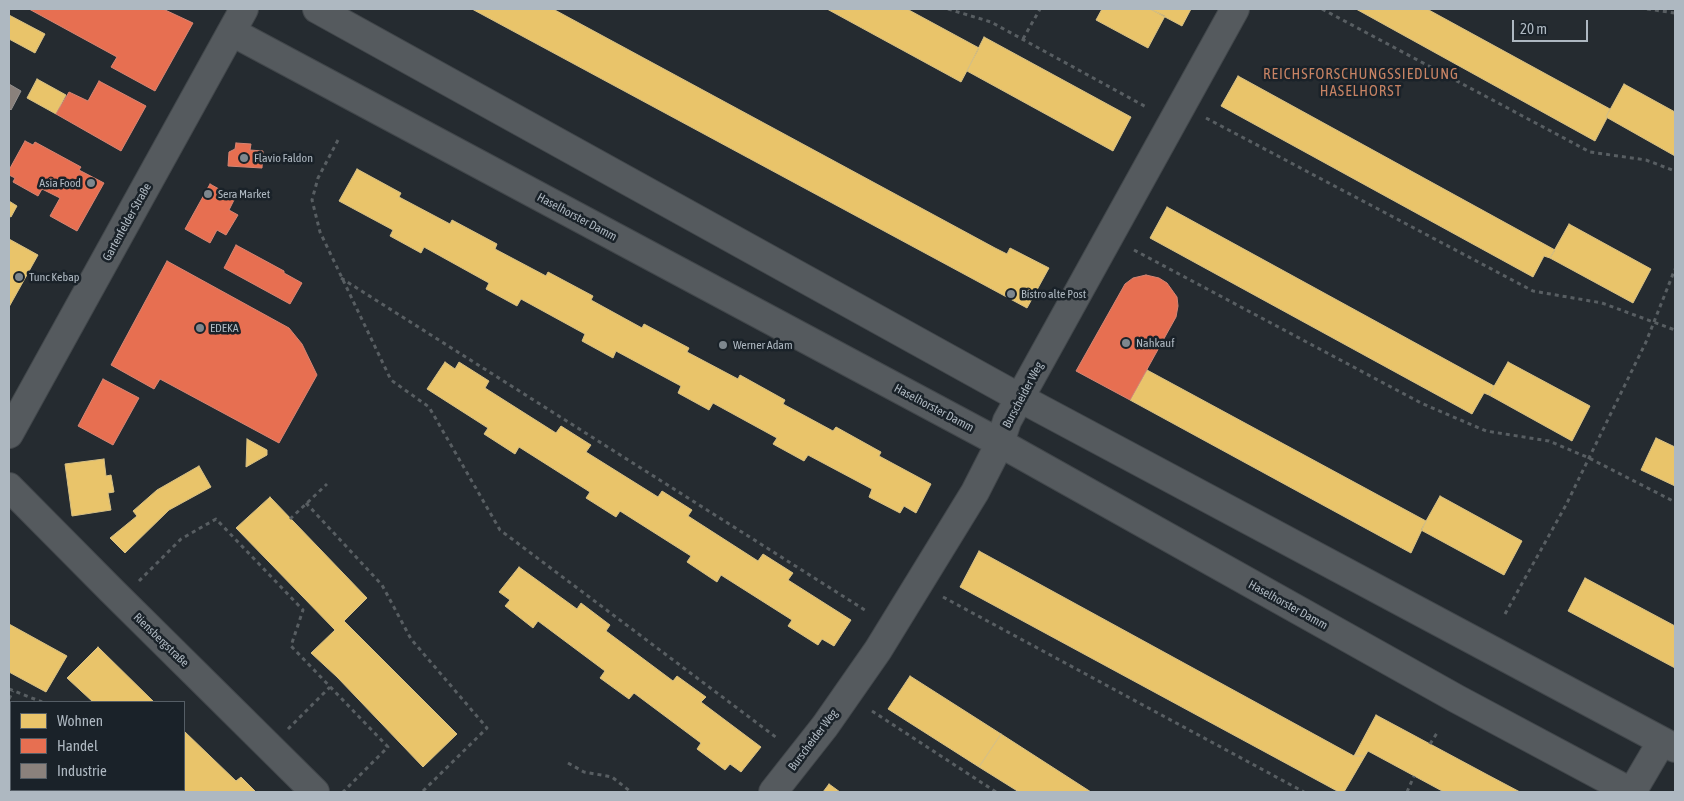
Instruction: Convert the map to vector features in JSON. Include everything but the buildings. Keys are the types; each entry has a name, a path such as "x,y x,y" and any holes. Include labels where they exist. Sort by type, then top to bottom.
{"street":[{"name":"Haselhorster Damm","path":"237,16 1457,699 1632,792 1669,745 1020,398 317,9"},
{"name":"Burscheider Weg","path":"773,792 825,726 894,626 975,492 1000,443 1007,421 1235,9"},
{"name":"Gartenfelder Straße","path":"9,434 237,16"},
{"name":"Riensbergstraße","path":"9,487 315,792"}],"path":[{"path":"948,9 992,22 1148,108"},
{"path":"1023,39 1040,9"},
{"path":"1322,9 1590,152 1646,160 1675,171"},
{"path":"1647,9 1675,13"},
{"path":"1206,118 1533,290 1602,303 1675,330"},
{"path":"338,140 318,178 312,200 320,232 391,380 429,407 500,530 777,738"},
{"path":"1134,250 1421,403 1486,431 1549,441 1589,458 1675,502"},
{"path":"1505,614 1566,505 1646,342 1675,269"},
{"path":"341,278 868,612"},
{"path":"290,519 326,484"},
{"path":"306,503 382,586 411,639 487,728 422,792"},
{"path":"138,582 182,539 216,519 303,610 291,646 388,747 343,792"},
{"path":"943,597 1304,792"},
{"path":"282,735 330,687"},
{"path":"9,690 39,701"},
{"path":"9,699 13,691"},
{"path":"872,711 996,792"},
{"path":"1430,744 1437,733"},
{"path":"568,763 584,772 612,777 631,792"},
{"path":"1407,792 1414,776"}],"place":[{"name":"Flavio Faldon","path":"244,158"},
{"name":"Asia Food","path":"91,183"},
{"name":"Sera Market","path":"208,194"},
{"name":"Tunc Kebap","path":"19,277"},
{"name":"Bistro alte Post","path":"1011,294"},
{"name":"EDEKA","path":"200,328"},
{"name":"Nahkauf","path":"1126,343"},
{"name":"Werner Adam","path":"723,345"}],"district":[{"name":"REICHSFORSCHUNGSSIEDLUNG HASELHORST","path":"1361,82"}]}
